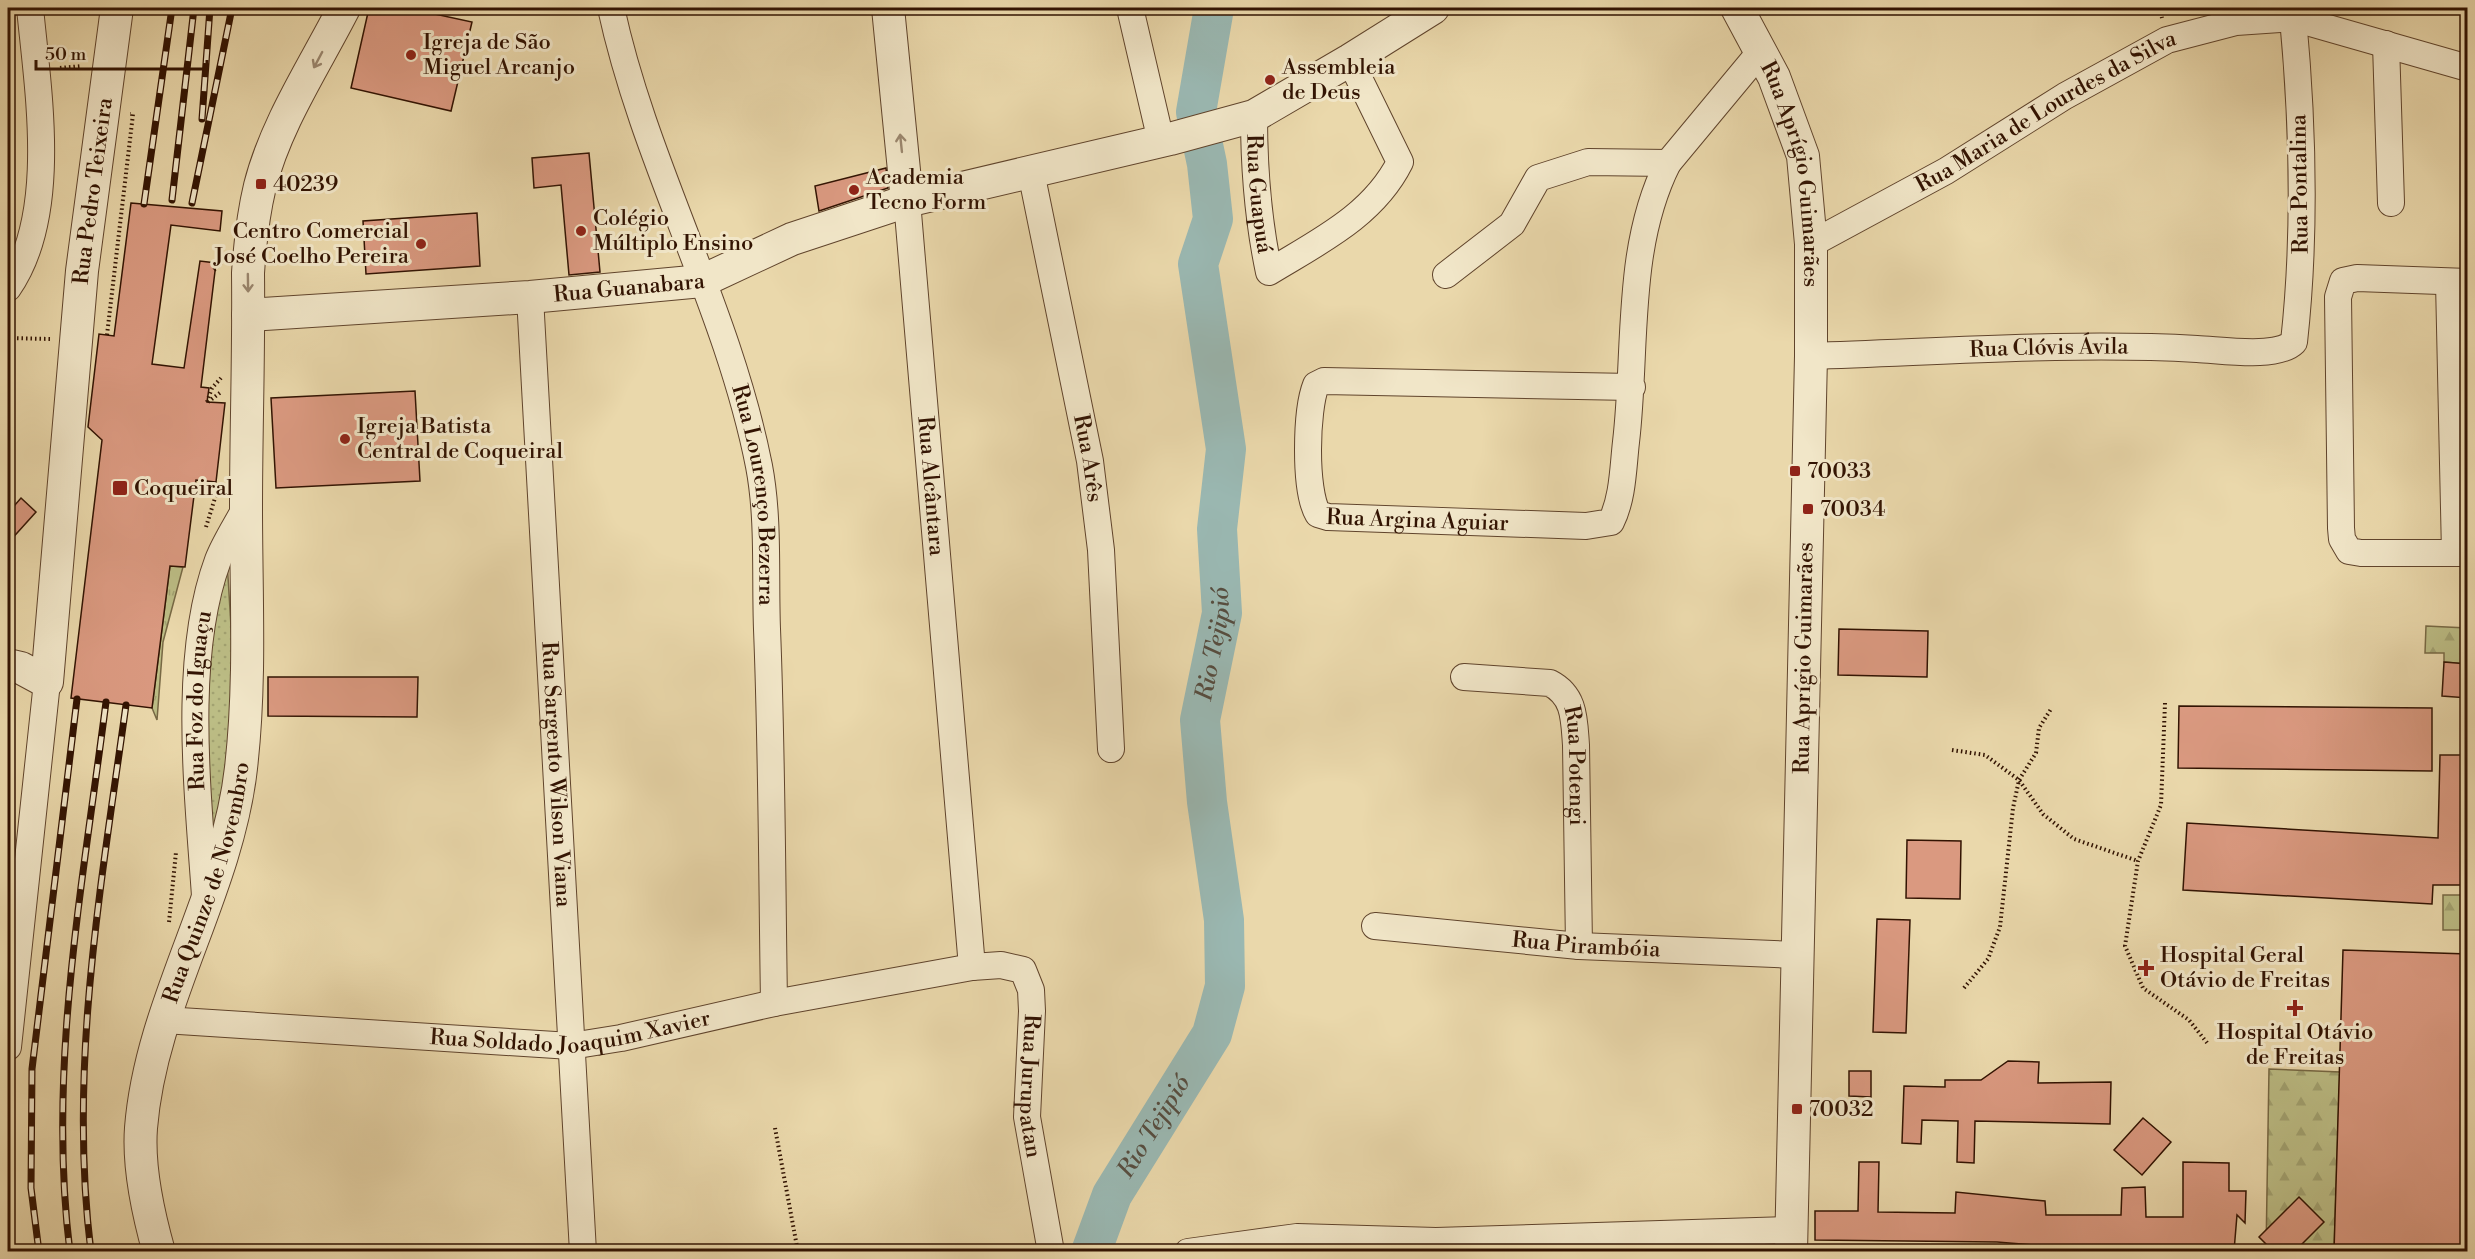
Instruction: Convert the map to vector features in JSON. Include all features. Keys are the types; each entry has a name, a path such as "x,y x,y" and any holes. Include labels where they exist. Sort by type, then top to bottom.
{"street":[{"path":"8,288 29,250 42,138 30,8"},
{"name":"Rua Pedro Teixeira","path":"47,682 83,259 117,8"},
{"name":"Rua Quinze de Novembro","path":"159,1251 143,1175 141,1129 151,1066 164,1020 233,824 241,768 247,694 248,273 252,226 261,184 282,128 345,8"},
{"name":"Rua Lourenço Bezerra","path":"612,8 620,48 640,109 746,410 759,468 769,673 774,1003"},
{"name":"Rua Alcântara","path":"888,8 907,201 972,967"},
{"path":"1130,8 1166,140"},
{"path":"1248,118 1350,60 1433,8"},
{"name":"Rua Aprígio Guimarães","path":"1737,8 1761,51 1788,109 1803,156 1811,244 1811,357 1791,1241"},
{"name":"Rua Maria de Lourdes da Silva","path":"1811,244 1946,171 2065,96 2167,40 2236,22 2293,18 2468,68"},
{"name":"Rua Pontalina","path":"2288,348 2294,342 2300,285 2302,218 2298,67 2293,18"},
{"path":"2386,44 2391,203"},
{"name":"Rua Argina Aguiar","path":"1632,387 1324,381 1316,385 1311,398 1310,479 1315,508 1318,514 1328,516 1586,526 1611,522 1620,493 1632,387 1635,292 1643,232 1660,179 1668,163 1761,51"},
{"name":"Rua Guapuá","path":"1248,118 1261,235 1269,272 1348,224 1389,184 1400,162 1350,60"},
{"name":"Rua Guanabara","path":"248,315 530,297 702,281 792,239 907,201 1166,140 1248,118"},
{"path":"1446,275 1512,224 1538,178 1588,162 1668,163"},
{"name":"Rua Arês","path":"1031,172 1090,461 1101,550 1112,749"},
{"path":"2357,278 2458,282 2461,553 2354,553 2349,551 2342,539 2338,297 2343,281 2357,278"},
{"name":"Rua Sargento Wilson Viana","path":"530,297 583,1251"},
{"name":"Rua Clóvis Ávila","path":"1811,357 2122,346 2265,351 2288,348"},
{"name":"Rua Foz do Iguaçu","path":"206,903 197,762 198,637 218,559 246,507"},
{"path":"8,665 21,668 47,682 8,1047"},
{"name":"Rua Potengi","path":"1464,677 1550,683 1561,688 1569,698 1574,716 1576,745 1579,946"},
{"name":"Rua Pirambóia","path":"1375,926 1579,946 1797,955"},
{"name":"Rua Jurupatan","path":"972,967 1013,966 1023,970 1029,980 1032,1011 1027,1117 1051,1251"},
{"name":"Rua Soldado Joaquim Xavier","path":"164,1020 571,1046 621,1038 774,1003 972,967"},
{"path":"1188,1251 1298,1244 1426,1241 1791,1241"}],"path":[{"path":"36,70 110,64"},
{"path":"8,338 27,338"},
{"path":"207,402 219,379 227,376"},
{"path":"201,481 215,493"},
{"path":"2165,703 2161,805 2138,861 2125,946 2143,988 2189,1020 2208,1044"},
{"path":"1964,988 1988,959 2000,927 2019,780 2036,753 2039,728 2051,709"},
{"path":"1952,750 1985,755 2019,780 2043,814 2073,839 2138,861"},
{"path":"775,1128 798,1251"}],"green space":[{"path":"227,560 235,693 224,812 209,844 201,676"},
{"path":"170,566 183,567 163,642 157,720 152,708"},
{"path":"2426,626 2467,628 2467,664 2444,662 2444,653 2425,653"},
{"path":"2443,895 2467,895 2467,930 2443,930"},
{"path":"2269,1069 2340,1072 2334,1251 2266,1252"}],"building":[{"name":"Igreja de São Miguel Arcanjo","path":"369,8 407,8 472,22 451,111 351,88"},
{"name":"Colégio Múltiplo Ensino","path":"589,153 600,272 569,275 561,185 534,188 532,158"},
{"name":"Academia Tecno Form","path":"886,168 888,188 819,211 815,186"},
{"name":"Coqueiral","path":"131,203 222,211 220,231 171,225 152,364 184,368 200,261 216,263 201,387 209,388 207,402 225,403 216,482 196,480 185,567 170,566 152,708 71,698 102,440 88,427 99,334 114,336"},
{"name":"Centro Comercial José Coelho Pereira","path":"477,213 480,266 366,274 363,221"},
{"name":"Igreja Batista Central de Coqueiral","path":"415,391 420,481 276,488 271,398"},
{"path":"21,498 36,512 8,543 8,513"},
{"path":"1839,629 1928,631 1927,677 1838,675"},
{"path":"2444,662 2468,664 2468,698 2442,696"},
{"path":"268,677 418,677 417,717 268,716"},
{"path":"2179,706 2432,708 2432,771 2178,768"},
{"path":"2440,755 2468,755 2468,885 2433,885 2432,904 2183,890 2187,823 2438,838"},
{"path":"1907,840 1961,841 1960,899 1906,898"},
{"path":"1877,919 1910,920 1906,1033 1873,1032"},
{"path":"2343,950 2468,954 2468,1251 2334,1251"},
{"path":"2008,1061 2039,1062 2038,1083 2111,1082 2110,1124 1975,1121 1974,1163 1957,1162 1958,1121 1922,1120 1921,1144 1902,1143 1904,1086 1945,1087 1945,1080 1981,1080"},
{"path":"1849,1071 1871,1071 1871,1097 1849,1096"},
{"path":"2143,1118 2171,1142 2142,1175 2114,1150"},
{"path":"1859,1162 1879,1162 1878,1212 1955,1213 1956,1192 2045,1201 2046,1215 2121,1215 2122,1188 2145,1187 2146,1217 2183,1217 2183,1162 2229,1163 2229,1191 2246,1191 2245,1223 2237,1215 2234,1251 2112,1251 1997,1242 1815,1240 1815,1211 1858,1211"},
{"path":"2299,1197 2324,1222 2295,1251 2273,1251 2259,1237"}],"waterway":[{"name":"Rio Tejipió","path":"1091,1252 1112,1195 1212,1034 1225,986 1224,920 1207,802 1200,720 1222,613 1217,529 1226,449 1198,264 1213,219 1207,164 1196,112 1214,8"}],"railway":[{"path":"144,204 172,8"},
{"path":"172,200 194,8"},
{"path":"202,119 210,8"},
{"path":"192,203 232,8"},
{"path":"39,1252 31,1188 32,1069 77,699"},
{"path":"70,1252 64,1183 65,1045 78,907 106,702"},
{"path":"91,1252 85,1183 83,1114 85,1046 98,909 126,705"}],"place":[{"name":"Igreja de São Miguel Arcanjo","path":"411,55"},
{"name":"Assembleia de Deus","path":"1270,80"},
{"name":"40239","path":"261,184"},
{"name":"Academia Tecno Form","path":"854,190"},
{"name":"Colégio Múltiplo Ensino","path":"581,231"},
{"name":"Centro Comercial José Coelho Pereira","path":"421,244"},
{"name":"Igreja Batista Central de Coqueiral","path":"345,439"},
{"name":"70033","path":"1795,471"},
{"name":"Coqueiral","path":"120,488"},
{"name":"70034","path":"1808,509"},
{"name":"Hospital Geral Otávio de Freitas","path":"2146,968"},
{"name":"Hospital Otávio de Freitas","path":"2295,1008"},
{"name":"70032","path":"1797,1109"}]}
